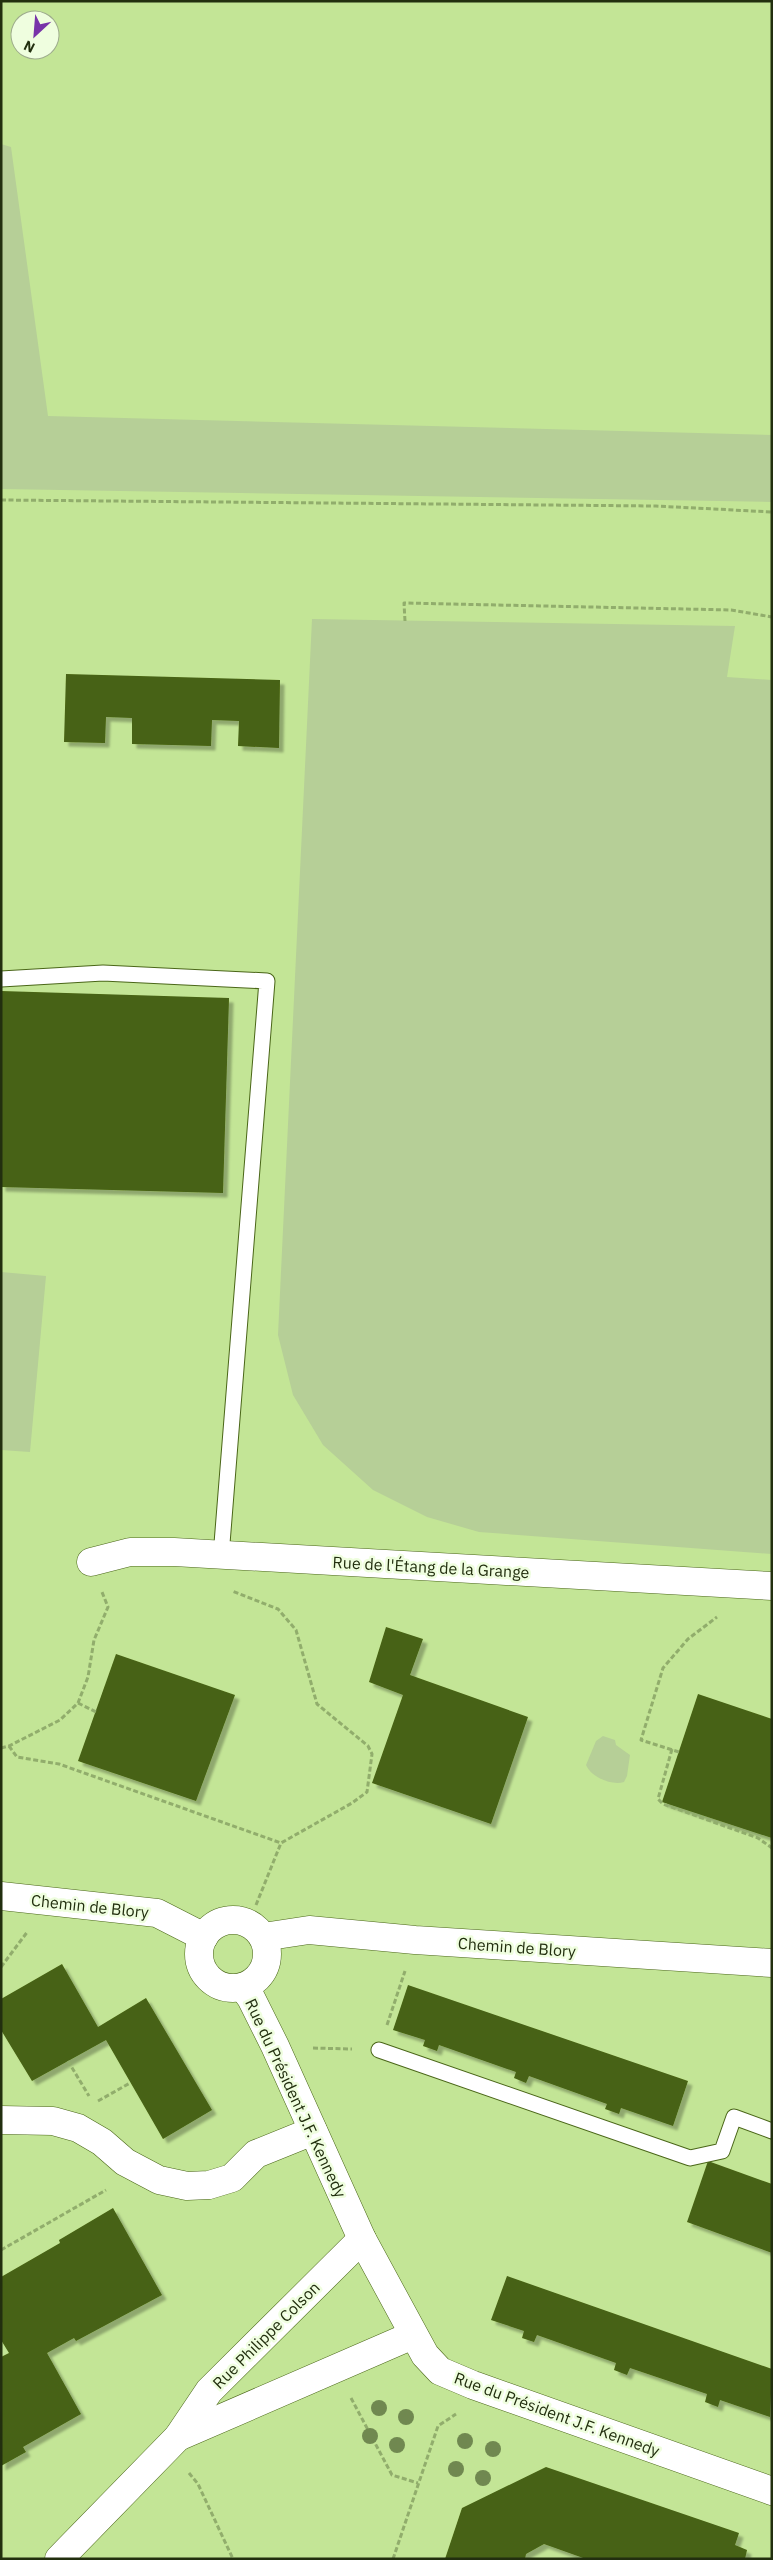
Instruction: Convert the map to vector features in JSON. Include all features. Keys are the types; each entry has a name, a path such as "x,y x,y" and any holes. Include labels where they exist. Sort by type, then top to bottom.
{"street":[{"name":"Rue de l'Étang de la Grange","path":"91,1562 130,1552 772,1586"},
{"name":"Chemin de Blory","path":"1,1896 158,1913 204,1937"},
{"path":"236,1920 250,1924 263,1937 267,1955 265,1967 254,1981 243,1987 230,1988 218,1984 203,1970 199,1952 204,1937 212,1927 224,1921 236,1920"},
{"name":"Chemin de Blory","path":"263,1937 309,1930 415,1940 772,1964"},
{"name":"Rue du Président J.F. Kennedy","path":"243,1987 251,1998 275,2046 362,2239 424,2355 440,2371 473,2385 772,2491"},
{"path":"1,2120 53,2121 78,2128 102,2142 133,2166 159,2180 187,2186 209,2184 232,2178 256,2154 314,2131"},
{"name":"Rue Philippe Colson","path":"59,2559 173,2442 209,2391 362,2239"},
{"name":"Rue Philippe Colson","path":"173,2442 414,2336"}],"lane":[{"path":"1,979 103,973 267,981 221,1556"},
{"path":"379,2050 690,2158 722,2151 734,2118 772,2131"}],"path":[{"path":"1,500 647,506 772,512"},
{"path":"405,621 404,603 731,610 772,617"},
{"path":"1,1748 10,1746 60,1720 78,1703 88,1677 94,1640 108,1608 91,1562"},
{"path":"679,1752 641,1740 663,1668 688,1639 706,1628 722,1613 736,1584"},
{"path":"231,1590 278,1609 296,1630 317,1704 368,1746 372,1754 367,1792 352,1803 281,1843 264,1882"},
{"path":"78,1703 96,1712"},
{"path":"10,1746 17,1756 59,1764 281,1843"},
{"path":"672,1749 658,1799 664,1804 758,1838 772,1848"},
{"path":"1,1967 3,1961 27,1932 44,1902"},
{"path":"275,2046 379,2050 415,1940"},
{"path":"68,2061 93,2103 130,2083"},
{"path":"1,2250 102,2193 133,2166"},
{"path":"336,2370 392,2475 418,2483"},
{"path":"393,2559 438,2426 466,2407 473,2385"},
{"path":"173,2442 198,2484 233,2559"}],"green space":[{"path":"1,144 11,147 48,416 772,435 772,502 1,489"},
{"path":"312,619 735,626 727,677 772,680 772,1554 479,1532 427,1517 373,1490 323,1445 293,1395 278,1335"},
{"path":"1,1272 46,1276 30,1452 1,1450"},
{"path":"603,1736 615,1740 616,1745 630,1755 627,1776 624,1782 614,1783 602,1780 592,1773 586,1765 596,1741"}],"building":[{"path":"66,674 280,680 279,748 238,746 239,721 212,720 211,746 132,744 132,718 106,717 105,743 64,742"},
{"path":"1,991 229,998 223,1193 1,1187"},
{"path":"386,1627 423,1639 410,1675 528,1717 491,1824 372,1783 403,1695 369,1682"},
{"path":"116,1654 235,1695 196,1801 78,1761"},
{"path":"698,1694 772,1719 772,1838 662,1802"},
{"path":"62,1964 98,2027 146,1998 212,2110 163,2139 106,2040 32,2081 1,2030 1,1999"},
{"path":"408,1985 688,2081 673,2126 621,2108 619,2114 605,2109 607,2104 529,2076 526,2083 514,2078 516,2072 439,2045 437,2051 423,2046 425,2040 393,2030"},
{"path":"708,2161 772,2184 772,2253 687,2222"},
{"path":"113,2208 162,2295 76,2341 74,2338 47,2353 81,2414 23,2447 26,2452 1,2466 1,2357 9,2353 1,2340 1,2277 60,2243 59,2240"},
{"path":"507,2276 772,2369 770,2417 720,2400 718,2407 705,2402 707,2394 630,2368 627,2375 614,2370 616,2363 537,2335 534,2342 522,2338 524,2331 491,2320"},
{"path":"546,2467 739,2533 735,2545 747,2550 745,2559 586,2559 544,2544 526,2554 525,2559 445,2559 462,2508"}]}
